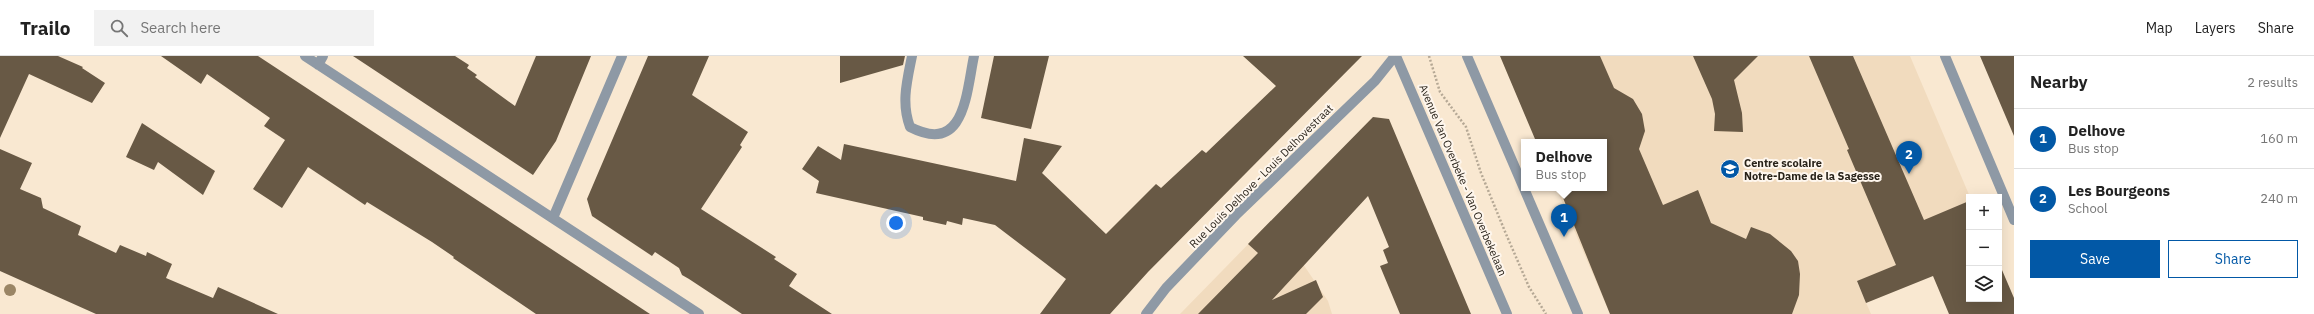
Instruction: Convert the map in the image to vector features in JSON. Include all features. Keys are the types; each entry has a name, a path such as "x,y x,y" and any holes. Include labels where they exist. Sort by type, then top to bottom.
{"street":[{"path":"305,56 321,60 553,218 699,314"},
{"path":"553,218 622,56"},
{"path":"912,56 905,91 905,115 910,127 925,135 941,135 953,129 962,110 974,56"},
{"name":"Rue Louis Delhove - Louis Delhovestraat","path":"1146,314 1166,288 1236,215 1375,81 1396,56"},
{"name":"Avenue Van Overbeke - Van Overbekelaan","path":"1396,56 1507,314"},
{"path":"1468,56 1521,180"},
{"path":"1945,56 2014,220"},
{"path":"1526,191 1578,314"}],"path":[{"path":"1429,56 1440,92 1466,127 1481,173 1506,234 1529,287 1546,314"}],"shaded area":[{"name":"Centre scolaire Notre-Dame de la Sagesse","path":"1500,56 1910,56 1969,194 1966,194 1966,235 1857,282 1871,314 1610,314 1557,191 1607,191 1607,139 1536,139"},
{"path":"1265,227 1303,264 1328,301 1332,314 1180,314"}],"building":[{"path":"0,56 58,56 83,67 82,68 105,83 92,103 29,74 0,138"},
{"path":"161,56 258,56 650,314 536,314 453,258 454,257 432,242 367,202 365,205 308,167 282,208 253,189 285,140 264,126 270,118 207,74 201,84"},
{"path":"353,56 455,56 469,65 467,68 477,75 475,77 515,106 536,56 591,56 556,141 533,175"},
{"path":"648,56 709,56 692,95 748,132 740,145 742,147 701,209 776,257 774,259 797,274 789,286 832,314 742,314 682,275 679,268 655,252 652,256 592,216 587,199"},
{"path":"840,56 905,56 903,65 840,83"},
{"path":"994,56 1049,56 1031,129 981,118"},
{"path":"1243,56 1362,56 1148,272 1110,314 1040,314 1066,279 995,225 963,218 962,225 947,221 946,225 923,220 923,217 816,193 819,181 802,169 818,146 841,160 844,144 1016,181 1024,138 1062,146 1042,173 1106,234 1156,184 1161,188 1202,150 1206,153 1276,86"},
{"path":"1500,56 1600,56 1614,88 1633,99 1642,114 1645,131 1639,149 1663,205 1698,190 1711,223 1746,239 1751,227 1770,234 1791,251 1798,261 1800,274 1799,295 1792,314 1610,314 1560,191 1607,191 1607,139 1535,139"},
{"path":"1693,56 1758,56 1734,80 1742,113 1743,132 1714,131 1715,114 1712,99"},
{"path":"1809,56 1853,56 1924,220 1966,202 1966,302 2002,302 2002,270 2014,298 2014,314 1949,314 1933,276 1866,303 1857,281 1896,265 1847,150 1849,149"},
{"path":"1980,56 2014,56 2014,136"},
{"path":"1373,117 1389,119 1471,314 1400,314 1380,266 1388,263 1383,250 1389,247 1368,196 1272,300 1316,280 1323,297 1306,314 1198,314 1258,253 1248,244"},
{"path":"142,123 215,171 203,195 158,162 154,170 126,157"},
{"path":"0,149 32,163 20,189 41,198 43,208 81,226 78,235 116,253 120,245 146,256 147,252 172,264 166,278 213,298 218,287 278,314 96,314 0,271"}],"place":[{"name":"Centre scolaire Notre-Dame de la Sagesse","path":"1730,169"},
{"name":"Les Bourgeons","path":"1909,174"},
{"name":"Delhove","path":"1564,237"}]}
